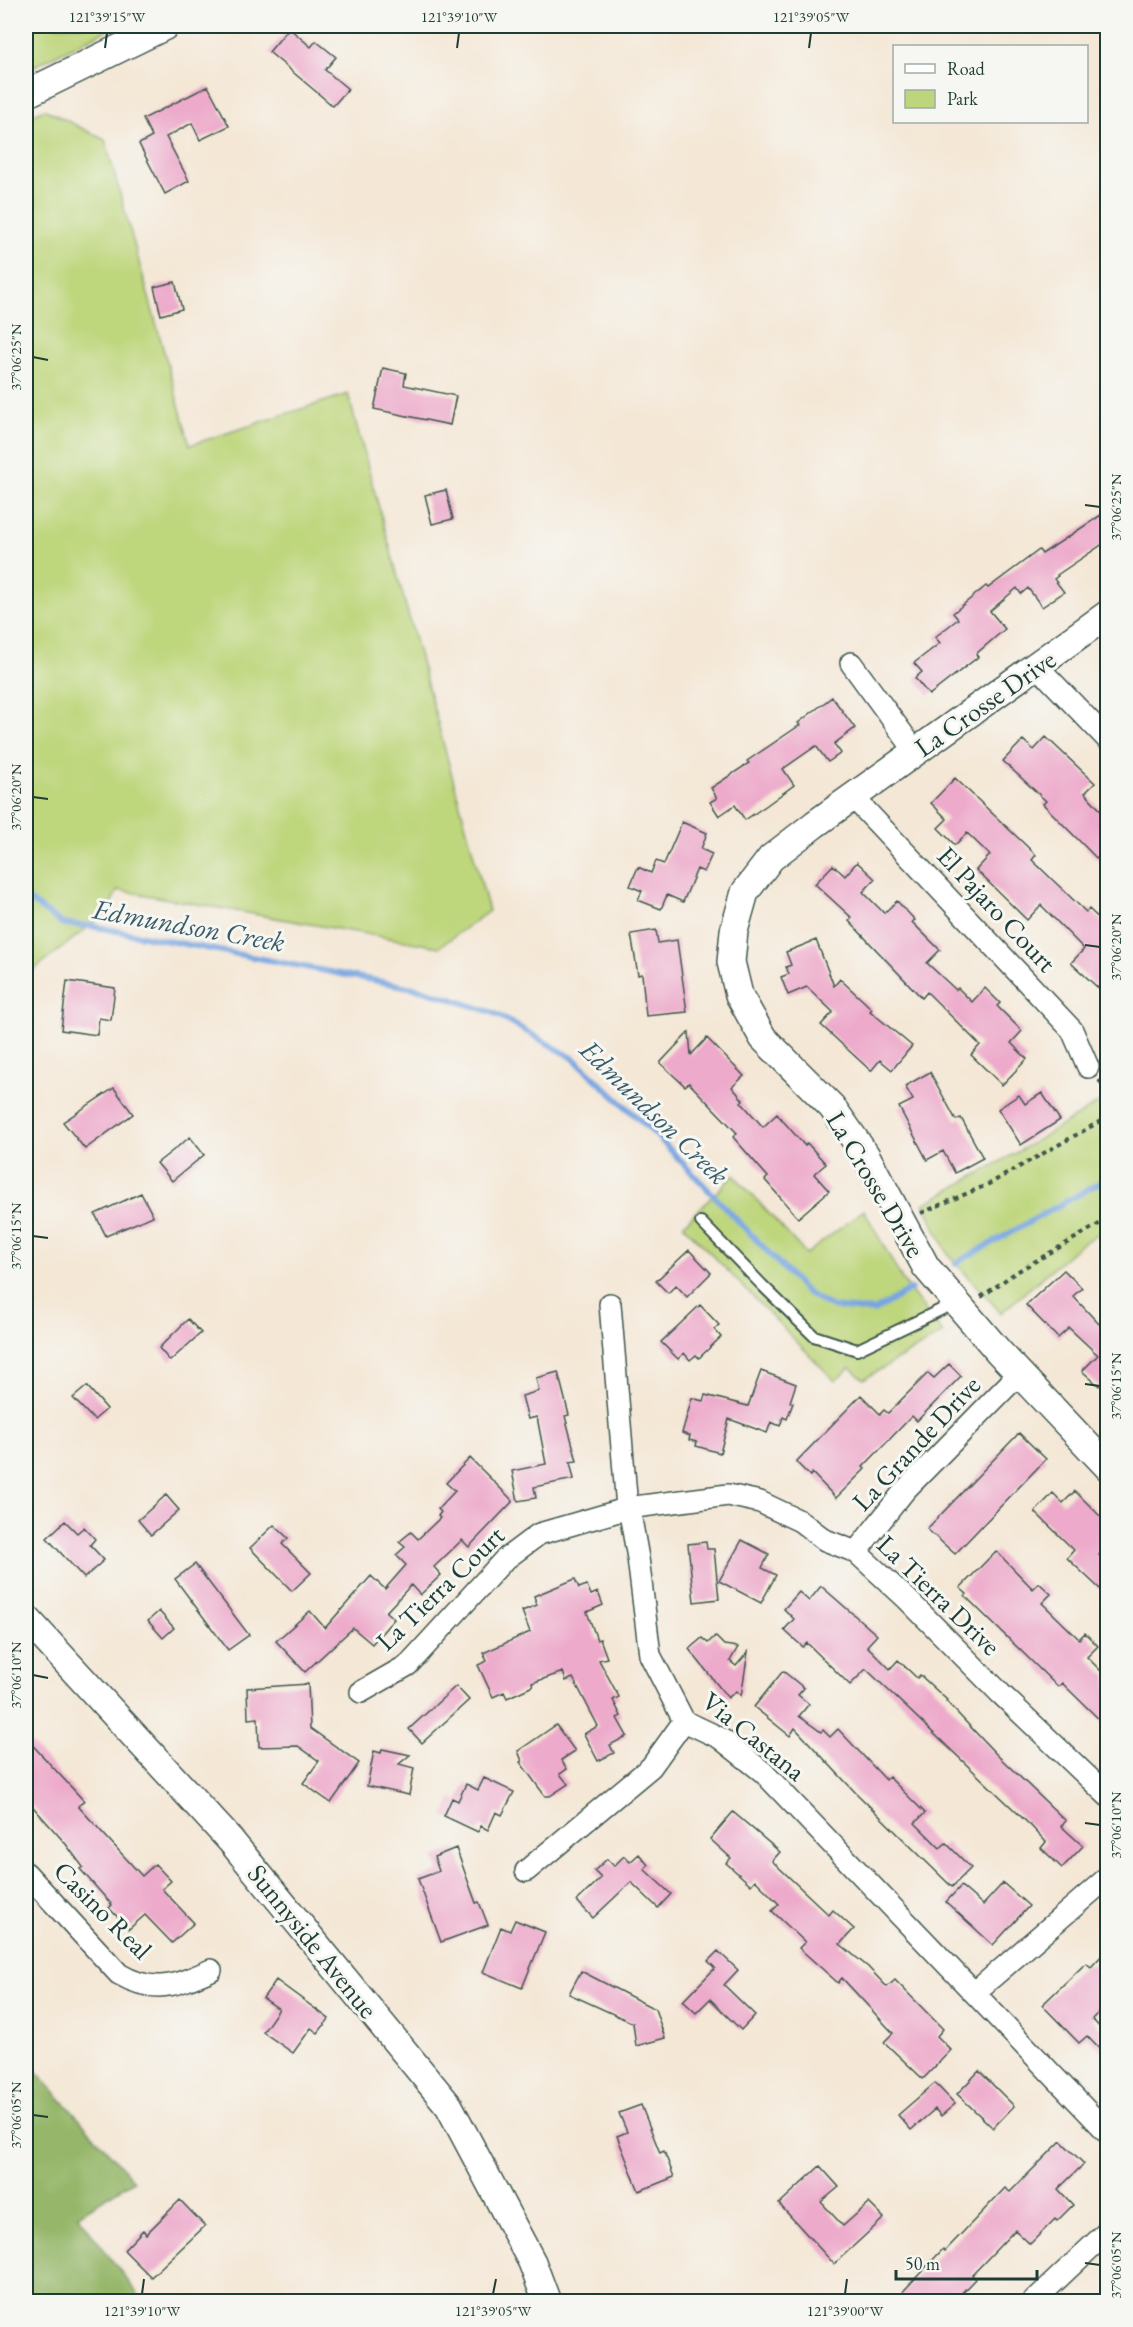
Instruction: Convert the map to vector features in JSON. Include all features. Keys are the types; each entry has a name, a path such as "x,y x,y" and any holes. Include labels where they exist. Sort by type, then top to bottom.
{"street":[{"path":"26,94 165,26"},
{"name":"La Crosse Drive","path":"1107,615 852,797 771,858 745,892 734,931 731,962 739,995 763,1038 832,1107 865,1154 926,1267 1019,1374 1107,1467"},
{"path":"851,663 916,752"},
{"path":"1037,666 1107,740"},
{"name":"El Pajaro Court","path":"852,797 1072,1030 1088,1067"},
{"name":"Via Castana","path":"609,1304 628,1508 638,1558 650,1655 684,1721 720,1738 763,1772 1107,2133"},
{"name":"La Grande Drive","path":"856,1552 905,1490 1019,1374"},
{"name":"La Tierra Drive","path":"628,1508 728,1495 760,1502 800,1521 825,1540 856,1552 907,1599 1000,1694 1107,1796"},
{"name":"La Tierra Court","path":"362,1692 408,1665 504,1560 539,1534 628,1508"},
{"name":"Sunnyside Avenue","path":"26,1618 231,1842 449,2106 532,2262 546,2301"},
{"path":"526,1870 651,1767 684,1721"},
{"name":"Casino Real","path":"26,1873 119,1974 136,1984 173,1986 211,1970"},
{"path":"974,1993 1107,1877"},
{"path":"1033,2301 1107,2231"}],"lane":[{"path":"701,1222 814,1336 857,1350 955,1302"}],"path":[{"path":"901,1222 987,1185 1107,1117"},
{"path":"955,1302 984,1297 1016,1273 1107,1219"}],"green space":[{"path":"26,26 115,26 26,70"},
{"path":"44,109 105,140 190,445 348,394 489,911 439,947 118,890 106,913 26,976 26,118"},
{"path":"1107,1098 1107,1228 1081,1244 1001,1313 948,1254 924,1204 1014,1154"},
{"path":"734,1175 806,1254 864,1210 903,1281 943,1333 864,1379 850,1368 835,1381 683,1225"},
{"path":"26,2060 134,2180 78,2215 143,2301 26,2301"}],"building":[{"path":"289,28 311,47 316,41 336,57 325,70 348,89 333,106 269,52"},
{"path":"208,86 229,126 200,140 192,123 166,137 189,181 165,194 139,144 152,137 143,119"},
{"path":"175,282 182,309 161,315 154,287"},
{"path":"383,368 406,373 404,385 456,396 450,425 374,409"},
{"path":"446,490 453,519 432,524 425,495"},
{"path":"1107,511 1107,541 1054,579 1064,592 1042,607 1028,588 1021,594 1017,588 990,611 1005,629 976,654 978,657 929,695 915,678 922,672 914,663 940,643 935,637 958,619 953,613 986,586 988,588 1039,550 1042,554"},
{"path":"832,697 855,728 834,744 841,753 828,762 816,746 783,769 794,785 767,805 745,820 735,805 719,816 710,802 717,798 711,788 800,725 798,723"},
{"path":"1046,737 1095,783 1085,793 1107,817 1107,869 1043,804 1046,801 1003,761 1023,740 1034,750"},
{"path":"955,778 1036,855 1032,860 1086,912 1089,909 1107,926 1107,996 1071,963 1084,949 1041,905 1027,920 976,870 990,855 967,833 955,845 938,828 947,819 931,803"},
{"path":"682,822 707,833 701,849 712,854 704,872 697,869 683,902 667,895 661,909 638,900 642,891 630,886 638,867 651,873 656,861 664,864"},
{"path":"857,862 875,879 863,892 884,913 897,901 915,920 912,922 940,950 927,963 972,1002 985,988 1000,1003 997,1006 1022,1031 1011,1043 1027,1059 1002,1085 971,1055 980,1045 927,992 922,998 849,921 852,918 815,884 833,865 845,876"},
{"path":"656,930 658,943 677,940 687,1012 646,1016 642,974 638,975 631,934"},
{"path":"816,940 834,986 840,979 872,1009 870,1011 912,1046 892,1070 880,1060 871,1071 821,1025 833,1012 807,987 788,995 781,977 789,974 786,967 791,965 786,952"},
{"path":"67,981 115,988 111,1020 99,1018 97,1035 61,1030"},
{"path":"689,1032 691,1055 707,1038 744,1076 732,1087 743,1100 741,1102 763,1127 777,1114 805,1146 807,1143 826,1164 814,1174 829,1191 798,1218 765,1180 768,1177 733,1137 737,1133 689,1083 685,1086 660,1063"},
{"path":"930,1072 956,1120 961,1118 983,1158 955,1173 943,1151 927,1160 899,1107 913,1100 905,1086"},
{"path":"114,1088 133,1114 85,1149 63,1122"},
{"path":"1042,1093 1060,1120 1021,1145 998,1109 1019,1095 1025,1104"},
{"path":"190,1137 204,1155 172,1181 157,1163"},
{"path":"141,1193 153,1216 106,1236 95,1214"},
{"path":"689,1250 711,1273 687,1297 676,1285 668,1293 656,1281"},
{"path":"1064,1270 1082,1288 1073,1296 1099,1324 1107,1315 1107,1377 1099,1386 1082,1371 1098,1355 1069,1328 1058,1338 1026,1305"},
{"path":"700,1305 719,1325 714,1329 721,1337 699,1358 696,1355 690,1360 684,1353 678,1359 661,1342"},
{"path":"188,1319 201,1333 170,1361 159,1348"},
{"path":"949,1364 961,1376 917,1421 912,1416 836,1498 812,1473 810,1476 796,1462 861,1395 880,1414 884,1410 888,1413 928,1373 934,1378"},
{"path":"761,1371 796,1384 790,1402 793,1403 787,1419 783,1417 780,1426 771,1422 767,1433 729,1419 720,1453 696,1446 697,1442 689,1440 690,1436 682,1433 692,1398 703,1401 705,1395 748,1406"},
{"path":"558,1372 569,1415 565,1416 577,1461 570,1462 574,1479 534,1487 536,1498 518,1501 512,1471 546,1464 537,1417 528,1419 522,1396 539,1391 536,1378"},
{"path":"87,1386 107,1409 94,1420 73,1398"},
{"path":"1019,1433 1046,1459 955,1554 927,1529"},
{"path":"470,1458 513,1501 469,1547 462,1540 434,1567 441,1575 420,1595 411,1585 386,1612 394,1619 372,1644 353,1628 305,1672 276,1641 310,1611 325,1628 371,1576 385,1589 406,1565 396,1555 405,1547 399,1542 411,1532 418,1539 440,1518 438,1516 441,1512 438,1509 455,1491 446,1483"},
{"path":"1075,1491 1107,1523 1107,1546 1099,1555 1107,1563 1107,1582 1100,1589 1067,1558 1074,1550 1035,1512 1053,1493 1063,1503"},
{"path":"166,1495 179,1510 151,1535 138,1520"},
{"path":"65,1521 77,1533 84,1527 95,1539 90,1545 104,1560 84,1578 47,1538"},
{"path":"274,1525 288,1538 282,1544 311,1573 292,1591 250,1548"},
{"path":"742,1540 769,1554 762,1568 776,1575 761,1603 719,1581"},
{"path":"706,1542 707,1549 714,1549 719,1599 694,1602 688,1544"},
{"path":"996,1551 1033,1589 1039,1583 1051,1594 1042,1603 1079,1639 1085,1633 1098,1646 1087,1657 1107,1677 1107,1727 1062,1683 1058,1687 965,1596 967,1594 960,1588"},
{"path":"195,1564 249,1635 228,1650 175,1579"},
{"path":"575,1579 579,1588 587,1585 591,1595 598,1592 603,1605 587,1612 597,1640 600,1639 607,1658 599,1660 619,1697 613,1700 621,1716 617,1718 627,1736 610,1745 614,1753 598,1761 584,1734 598,1726 573,1678 566,1681 563,1672 532,1683 533,1686 507,1698 504,1692 493,1697 478,1665 487,1661 483,1653 530,1632 522,1611 537,1605 534,1596"},
{"path":"821,1586 877,1635 867,1646 890,1669 898,1660 917,1678 920,1675 947,1700 997,1755 1066,1821 1061,1826 1083,1846 1062,1868 1041,1848 1046,1842 1032,1827 866,1669 850,1685 807,1643 803,1647 784,1630 794,1619 784,1609 799,1592 809,1601"},
{"path":"159,1611 174,1628 163,1638 148,1621"},
{"path":"715,1636 724,1645 738,1647 730,1661 736,1666 748,1652 741,1696 736,1691 728,1698 689,1649 702,1638 708,1643"},
{"path":"783,1671 804,1688 798,1695 809,1704 799,1716 821,1732 823,1730 830,1737 838,1729 886,1780 889,1777 925,1813 915,1823 940,1848 946,1843 971,1868 952,1887 855,1792 795,1728 790,1736 754,1707"},
{"path":"308,1684 310,1728 359,1763 331,1803 303,1783 319,1761 298,1746 259,1747 258,1718 248,1719 247,1688"},
{"path":"456,1686 469,1700 422,1743 409,1729"},
{"path":"556,1725 575,1751 561,1760 567,1769 560,1774 568,1784 550,1796 545,1796 520,1762 522,1761 518,1751"},
{"path":"26,1738 84,1801 78,1806 142,1876 155,1864 171,1881 162,1889 194,1923 172,1943 145,1915 129,1929 109,1908 112,1905 80,1869 83,1867 65,1843 26,1799"},
{"path":"382,1749 410,1755 399,1764 414,1768 409,1795 367,1786 374,1751 381,1753"},
{"path":"484,1778 514,1792 502,1815 496,1812 488,1830 481,1826 478,1832 444,1816 452,1798 458,1801 466,1784 478,1790"},
{"path":"733,1812 780,1852 772,1861 829,1915 833,1910 854,1929 840,1944 868,1967 887,1987 895,1980 943,2029 937,2036 951,2050 923,2079 884,2042 893,2033 842,1978 838,1983 799,1948 805,1942 772,1911 779,1904 755,1880 751,1885 726,1863 731,1858 710,1839"},
{"path":"456,1848 476,1903 479,1902 488,1925 441,1942 418,1879 439,1871 434,1857"},
{"path":"639,1854 648,1865 644,1869 671,1894 658,1908 631,1882 593,1918 577,1901 601,1878 594,1871 607,1859 614,1866 624,1856 630,1862"},
{"path":"1003,1883 1029,1906 993,1945 946,1902 961,1886 983,1905"},
{"path":"515,1920 545,1932 522,1988 483,1972 501,1927 510,1931"},
{"path":"1107,1950 1107,2004 1092,2019 1107,2035 1107,2057 1087,2036 1079,2043 1042,2005 1086,1963 1091,1967"},
{"path":"718,1951 738,1970 724,1985 755,2015 741,2030 710,1999 696,2013 683,2001 715,1968 708,1961"},
{"path":"581,1971 655,2009 665,2038 636,2046 633,2023 569,1994"},
{"path":"276,1980 329,2019 318,2033 311,2028 293,2053 263,2032 279,2009 263,1998"},
{"path":"979,2071 1014,2106 993,2128 957,2094"},
{"path":"935,2083 955,2104 941,2116 935,2109 911,2130 898,2115"},
{"path":"641,2105 660,2153 664,2151 674,2177 639,2191 617,2136 627,2132 619,2113"},
{"path":"1061,2141 1084,2164 1058,2189 1073,2205 1057,2221 1055,2219 1030,2244 1015,2230 972,2275 975,2279 954,2301 894,2301 1005,2188 1010,2192"},
{"path":"820,2166 839,2187 821,2202 843,2226 869,2203 884,2218 834,2264 779,2204"},
{"path":"180,2200 205,2226 151,2277 124,2250 143,2230 146,2234"}],"waterway":[{"name":"Edmundson Creek","path":"26,898 63,924 91,926 424,990 494,1013 573,1058 655,1134 807,1293 832,1307 874,1311 911,1289"},
{"name":"Edmundson Creek","path":"956,1263 1108,1178"}]}
